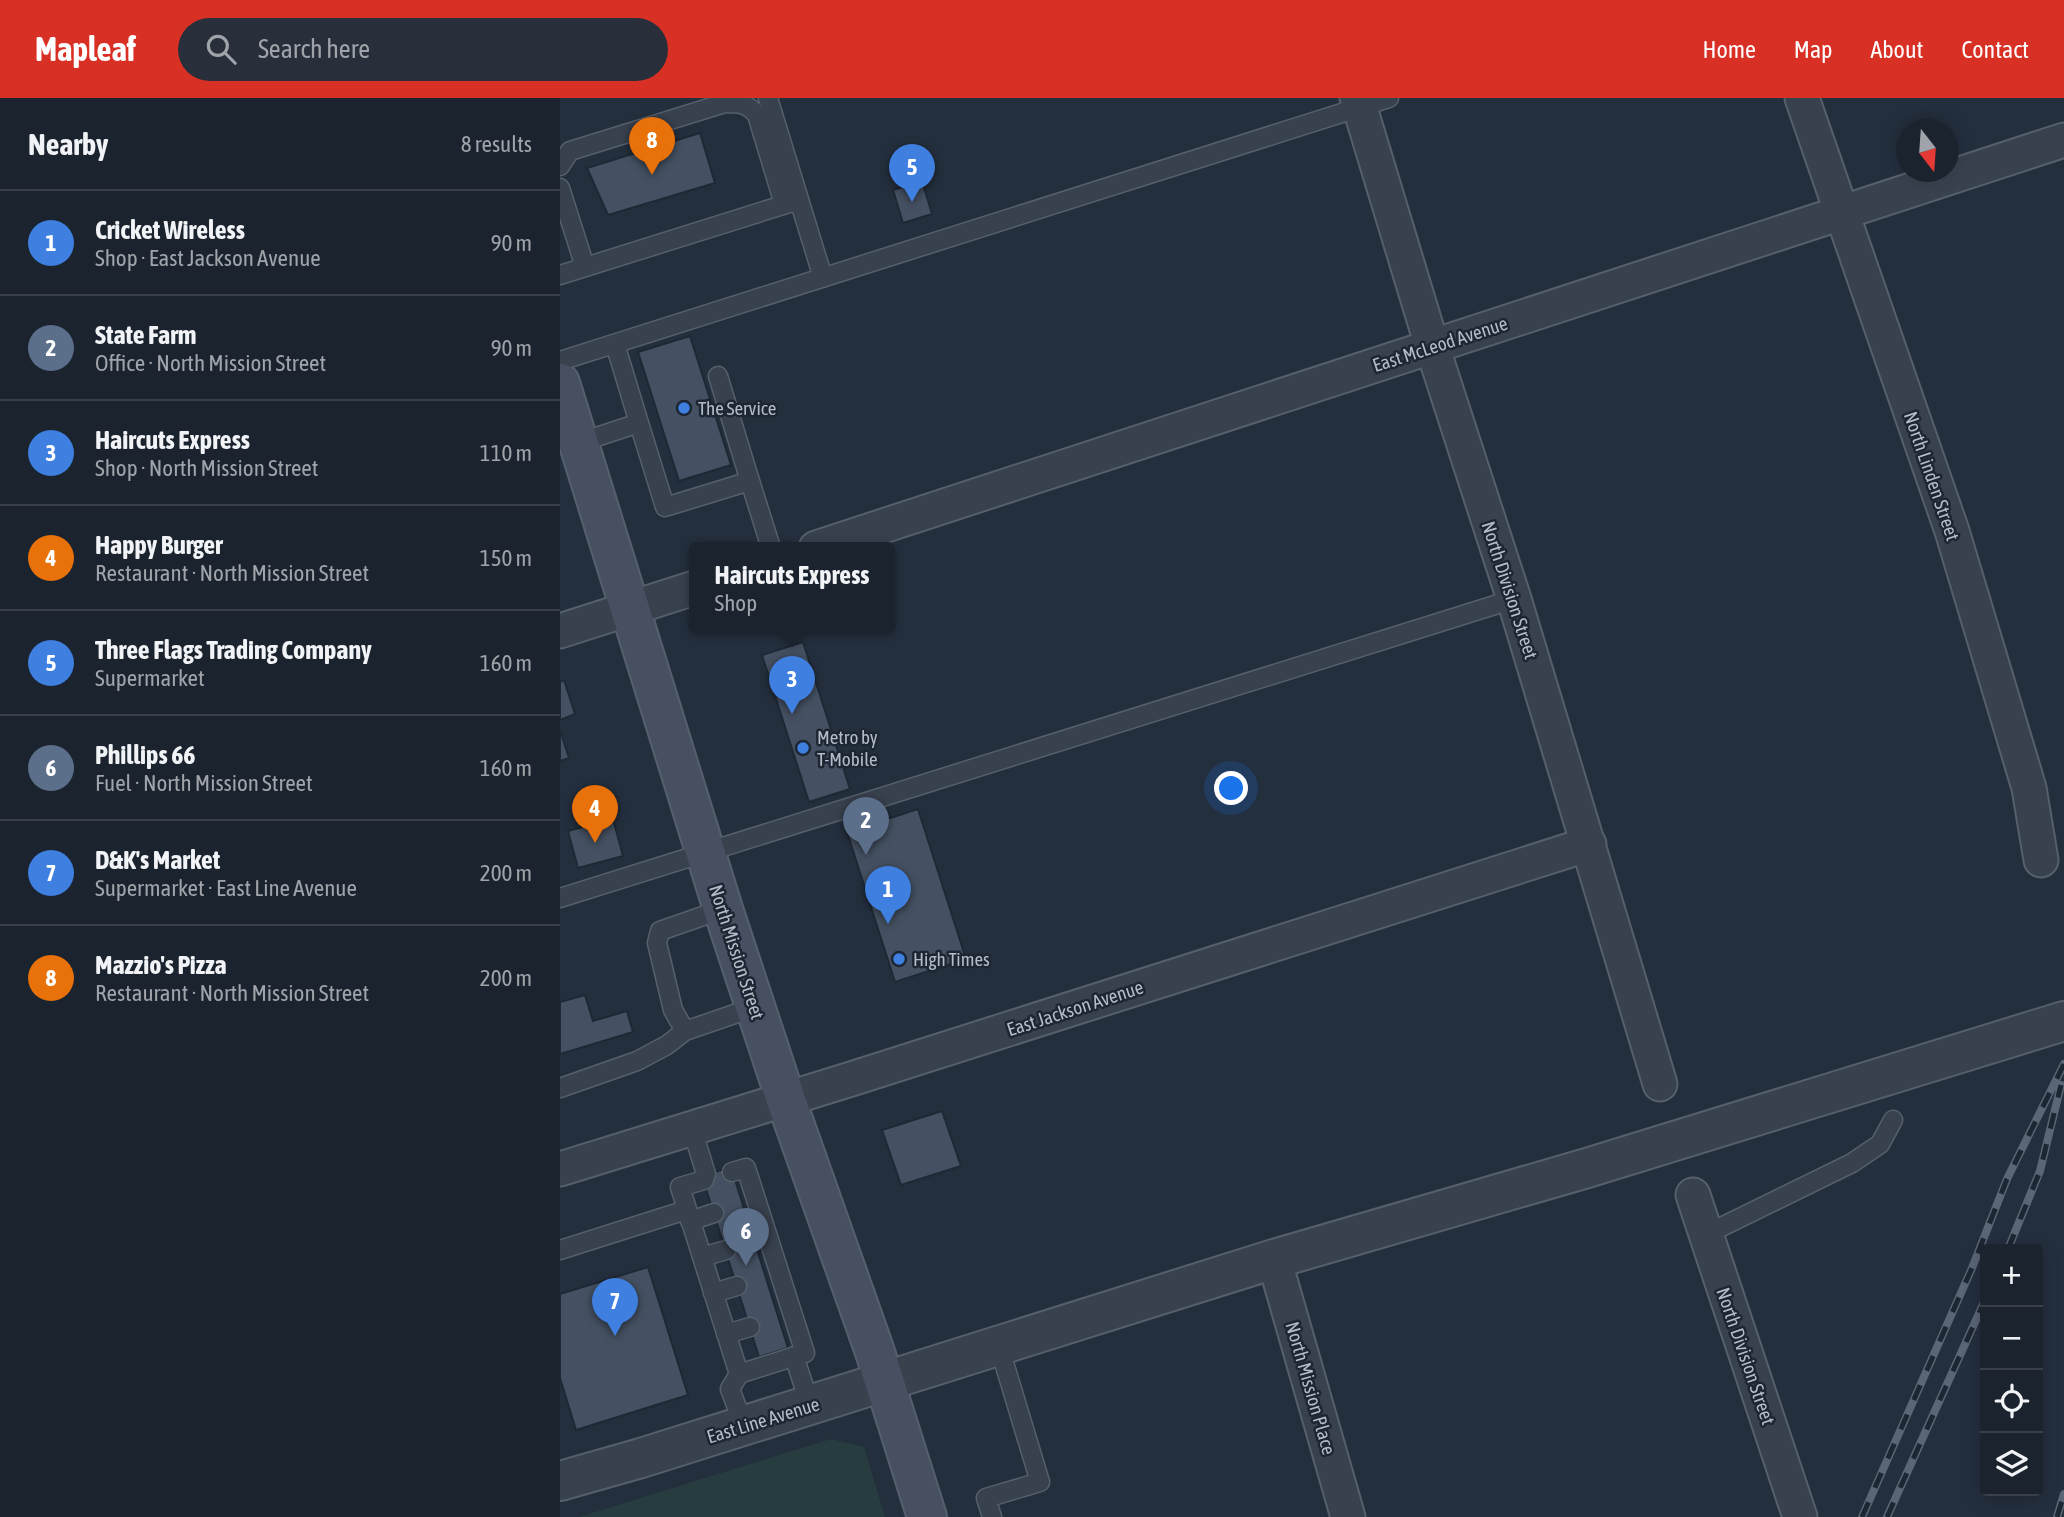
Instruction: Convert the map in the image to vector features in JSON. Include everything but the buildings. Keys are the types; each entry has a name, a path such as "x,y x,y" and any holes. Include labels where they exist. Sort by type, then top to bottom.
{"main road":[{"name":"North Mission Street","path":"560,383 723,909 786,1100 885,1382 927,1517"}],"street":[{"name":"North Linden Street","path":"1802,98 1952,531 2029,788 2042,860"},
{"name":"North Division Street","path":"1368,101 1432,346 1514,599 1660,1084"},
{"name":"East McLeod Avenue","path":"834,542 2064,140"},
{"path":"560,631 689,590"},
{"name":"East Jackson Avenue","path":"560,1169 786,1100 1589,844"},
{"name":"East Line Avenue","path":"560,1481 744,1426 1274,1259 1587,1168 2064,1021"},
{"name":"North Division Street","path":"1693,1195 1797,1516"},
{"name":"North Mission Place","path":"1274,1259 1348,1517"}],"lane":[{"path":"768,98 791,202"},
{"path":"560,361 1368,101"},
{"path":"560,166 570,151 725,103 739,103 750,107 757,116 823,278"},
{"path":"560,188 585,267"},
{"path":"560,275 791,202"},
{"path":"615,344 665,507 750,481"},
{"path":"718,376 769,542"},
{"path":"578,443 639,423"},
{"path":"560,898 1514,599"},
{"path":"685,1031 673,1010 657,943 660,931 723,909"},
{"path":"560,1088 637,1061 667,1045 685,1031 755,1007"},
{"path":"1705,1235 1852,1163 1880,1144 1893,1120"},
{"path":"692,1129 705,1177 680,1187 739,1374"},
{"path":"732,1172 746,1168 750,1203 785,1316 805,1353 739,1374 730,1389 744,1426"},
{"path":"560,1250 688,1215 714,1213"},
{"path":"702,1257 726,1250"},
{"path":"713,1293 737,1286"},
{"path":"726,1334 750,1327"},
{"path":"992,1517 986,1499 1040,1482 999,1346"},
{"path":"794,1356 810,1405"}],"green space":[{"path":"831,1439 864,1447 885,1517 579,1517"}],"railway":[{"path":"1862,1517 1972,1268 2007,1179 2064,1064"},
{"path":"2010,1244 2040,1171 2061,1085"},
{"path":"1887,1517 1982,1307"},
{"path":"2057,1517 2064,1494"}],"place":[{"name":"Mazzio's Pizza","path":"652,175"},
{"name":"Three Flags Trading Company","path":"912,202"},
{"name":"The Service","path":"684,408"},
{"name":"Haircuts Express","path":"792,714"},
{"name":"Metro by T-Mobile","path":"803,748"},
{"name":"Happy Burger","path":"595,843"},
{"name":"State Farm","path":"866,855"},
{"name":"Cricket Wireless","path":"888,924"},
{"name":"High Times","path":"899,959"},
{"name":"Phillips 66","path":"746,1266"},
{"name":"D&K's Market","path":"615,1336"}]}
